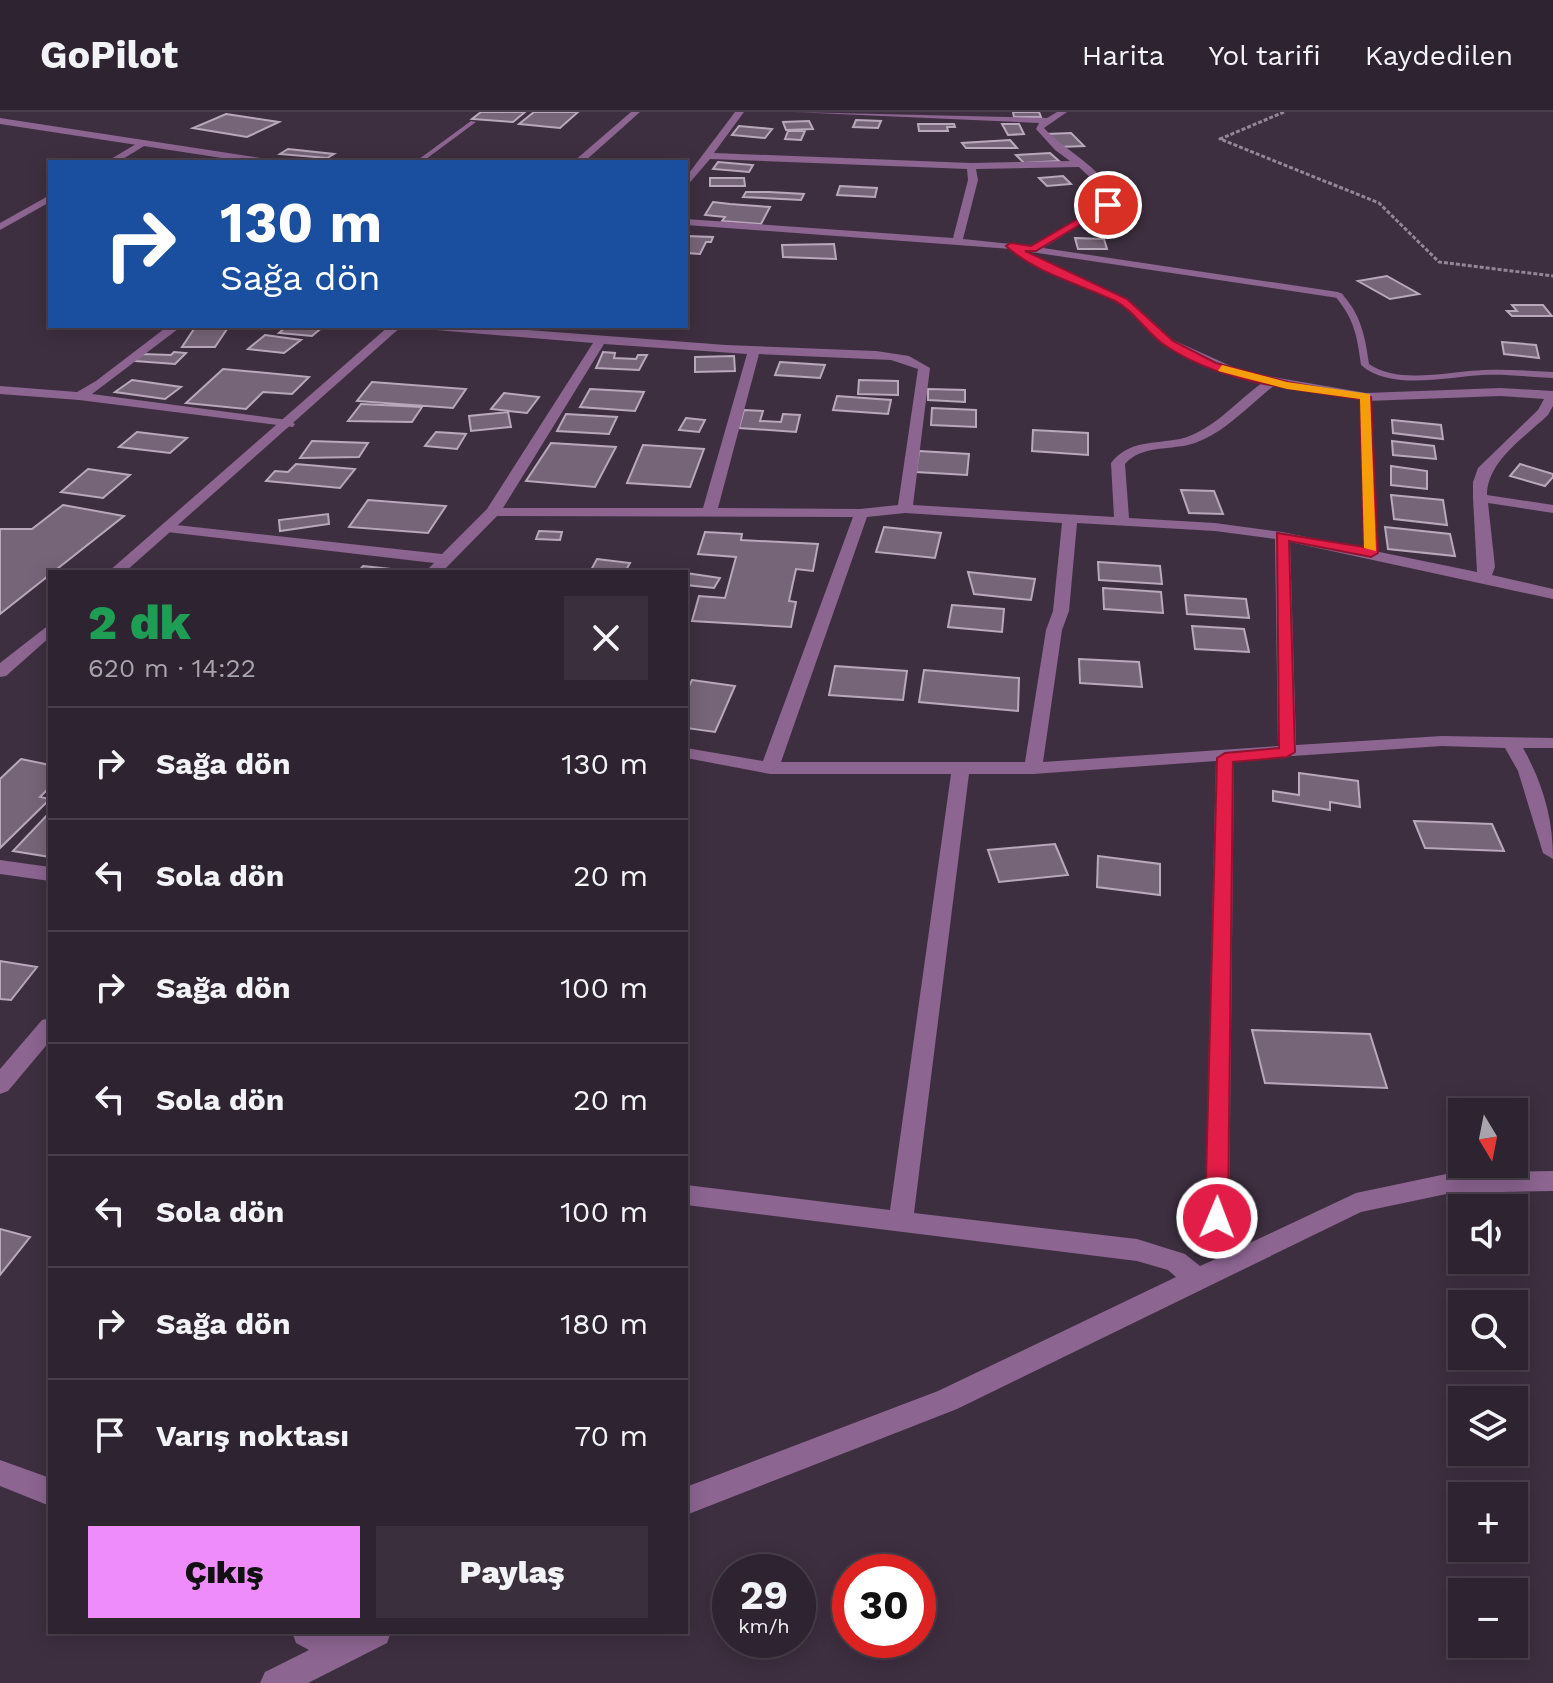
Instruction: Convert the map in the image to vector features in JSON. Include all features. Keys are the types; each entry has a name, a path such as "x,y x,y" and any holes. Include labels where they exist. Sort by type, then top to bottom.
{"street":[{"path":"580,160 636,112"},
{"path":"688,181 740,112"},
{"path":"797,112 1049,121"},
{"path":"1033,249 1108,205 1109,194 1083,164 1059,150 1039,127 1063,112"},
{"path":"0,121 254,160"},
{"path":"114,160 144,143"},
{"path":"705,156 971,166 1083,164"},
{"path":"957,242 973,180 971,166"},
{"path":"0,227 48,199"},
{"path":"688,222 1011,246 1338,295"},
{"path":"1011,246 1029,258 1124,301 1169,343 1187,354 1271,382 1366,397 1501,392 1553,396 1543,412 1485,468 1480,482 1487,567 1483,578"},
{"path":"79,396 101,384 173,328"},
{"path":"118,570 394,328"},
{"path":"458,328 600,341 908,359 924,368 905,509"},
{"path":"435,570 493,512 600,341"},
{"path":"709,514 754,350"},
{"path":"1122,520 1118,463 1123,455 1137,449 1196,438 1271,382"},
{"path":"0,390 79,396 288,424"},
{"path":"1480,498 1553,509"},
{"path":"493,512 860,513 905,509 1122,520 1282,536 1553,594"},
{"path":"770,768 860,524 860,513"},
{"path":"1033,768 1054,630 1061,611 1070,519"},
{"path":"167,528 443,559"},
{"path":"1282,536 1287,752"},
{"path":"0,672 48,631"},
{"path":"1510,740 1527,771 1553,853"},
{"path":"688,753 770,768 1033,768 1225,758 1442,741 1553,743"},
{"path":"1225,758 1217,1218 1222,1242 1234,1262"},
{"path":"901,1220 961,768"},
{"path":"0,867 48,874"},
{"path":"0,1085 48,1028"},
{"path":"688,1500 947,1400 1356,1203 1451,1183 1553,1181"},
{"path":"688,1195 1156,1254 1176,1262 1198,1280"},
{"path":"0,1473 45,1484"},
{"path":"310,1634 338,1650"},
{"path":"276,1683 372,1634"}],"lane":[{"path":"421,160 473,122"},
{"path":"1338,295 1351,307 1358,320 1365,365 1378,374 1399,378 1487,372 1553,375"},
{"path":"1366,397 1371,553"}],"path":[{"path":"1284,112 1220,139 1379,203 1439,262 1553,276"}],"building":[{"path":"481,112 525,112 513,122 472,119"},
{"path":"534,112 578,112 560,128 519,124"},
{"path":"1013,112 1039,112 1041,117 1014,117"},
{"path":"226,114 279,122 247,137 193,128"},
{"path":"856,120 881,121 878,128 853,127"},
{"path":"809,121 813,129 786,130 783,122"},
{"path":"918,124 954,124 955,127 947,127 948,131 919,131"},
{"path":"1002,124 1019,124 1024,134 1008,135"},
{"path":"739,126 772,129 765,138 732,135"},
{"path":"788,131 805,131 801,140 785,139"},
{"path":"1071,133 1084,146 1059,147 1047,134"},
{"path":"1010,140 1017,148 966,148 962,143"},
{"path":"288,149 334,154 327,158 280,154"},
{"path":"1050,153 1059,161 1024,163 1016,155"},
{"path":"718,162 753,165 749,172 713,169"},
{"path":"1063,176 1071,184 1047,186 1039,178"},
{"path":"710,178 744,178 745,186 710,186"},
{"path":"840,186 877,188 875,197 837,195"},
{"path":"746,192 804,194 801,200 743,197"},
{"path":"713,202 770,207 761,224 722,221 725,217 705,215"},
{"path":"688,236 713,237 711,242 706,242 700,254 688,253"},
{"path":"1075,238 1104,239 1107,249 1078,249"},
{"path":"834,244 836,259 783,257 782,245"},
{"path":"1387,276 1419,294 1390,299 1358,281"},
{"path":"1512,305 1543,305 1552,316 1512,316 1507,311 1517,311"},
{"path":"195,328 228,328 215,347 182,347"},
{"path":"285,328 322,328 312,336 279,333"},
{"path":"265,335 301,340 284,353 248,349"},
{"path":"1502,342 1536,345 1539,358 1504,354"},
{"path":"174,352 186,353 175,364 134,361 143,354 171,355"},
{"path":"603,352 615,353 614,358 636,359 638,355 647,355 639,370 596,368"},
{"path":"734,356 735,371 695,372 695,357"},
{"path":"780,362 825,365 820,378 775,375"},
{"path":"223,369 309,377 292,394 263,392 246,409 186,403"},
{"path":"132,380 181,387 165,399 115,392"},
{"path":"859,380 898,381 898,395 858,394"},
{"path":"372,382 466,389 453,408 357,401"},
{"path":"590,389 644,392 635,411 580,407"},
{"path":"928,389 965,390 965,402 928,400"},
{"path":"504,393 539,397 527,413 491,409"},
{"path":"837,396 891,400 888,414 833,410"},
{"path":"361,404 422,407 412,422 348,421"},
{"path":"932,408 976,410 976,427 931,425"},
{"path":"744,410 763,411 760,421 781,422 783,414 800,415 796,432 739,428"},
{"path":"508,412 511,427 471,431 469,416"},
{"path":"566,414 617,417 609,434 557,431"},
{"path":"686,418 705,420 699,432 679,430"},
{"path":"1392,420 1441,425 1443,439 1393,433"},
{"path":"1033,430 1088,433 1088,455 1032,451"},
{"path":"137,432 187,438 170,453 119,447"},
{"path":"436,432 466,434 457,449 425,446"},
{"path":"312,441 368,443 359,457 300,458"},
{"path":"1392,441 1434,446 1436,459 1393,455"},
{"path":"551,443 616,447 595,487 526,481"},
{"path":"643,445 704,449 690,487 627,483"},
{"path":"919,451 969,454 967,475 916,472"},
{"path":"296,464 355,469 340,488 266,481 275,471 288,472"},
{"path":"1520,464 1553,474 1553,477 1545,486 1510,476"},
{"path":"1391,466 1427,471 1427,489 1391,485"},
{"path":"88,469 130,475 103,498 61,492"},
{"path":"1181,490 1214,491 1223,514 1189,513"},
{"path":"1391,495 1443,500 1447,525 1394,519"},
{"path":"368,500 446,506 428,533 349,527"},
{"path":"63,505 124,516 56,570 48,570 48,576 0,614 0,529 32,529"},
{"path":"328,514 329,524 280,531 279,520"},
{"path":"884,527 941,533 935,558 876,552"},
{"path":"1385,527 1450,534 1455,556 1388,549"},
{"path":"539,531 562,532 560,540 536,539"},
{"path":"705,532 742,534 741,540 818,544 813,571 796,569 789,601 796,602 791,627 692,621 699,596 725,598 736,557 698,554"},
{"path":"597,559 630,563 626,570 591,570"},
{"path":"1098,562 1160,566 1162,584 1099,580"},
{"path":"363,566 401,570 360,570"},
{"path":"968,572 1035,579 1031,600 974,594"},
{"path":"688,573 720,578 714,588 688,585"},
{"path":"1103,588 1161,592 1163,613 1104,609"},
{"path":"1185,595 1246,599 1249,618 1187,614"},
{"path":"952,605 1004,609 1002,632 948,627"},
{"path":"1192,626 1244,629 1249,652 1195,649"},
{"path":"1079,659 1139,662 1142,687 1080,683"},
{"path":"835,666 907,671 903,700 829,695"},
{"path":"924,670 1019,678 1018,711 919,702"},
{"path":"692,680 735,686 715,732 688,728 688,688"},
{"path":"21,759 48,765 48,789 40,797 48,801 0,848 0,779"},
{"path":"1299,773 1358,781 1360,807 1330,802 1330,810 1273,801 1273,791 1299,795"},
{"path":"48,814 48,857 13,851"},
{"path":"1414,821 1492,824 1504,851 1425,848"},
{"path":"1055,844 1068,875 999,882 988,850"},
{"path":"1098,856 1160,864 1160,895 1097,887"},
{"path":"0,961 37,967 11,1000 0,999"},
{"path":"1252,1030 1370,1034 1387,1088 1265,1083"},
{"path":"0,1229 30,1237 0,1275"}],"slow traffic":[{"path":"1222,369 1287,385 1366,397 1371,548"}],"route":[{"path":"1108,205 1033,249 1011,246 1029,258 1124,301 1169,343 1212,365 1287,385 1366,397 1371,553 1282,536 1287,752 1225,758 1217,1218"}]}
